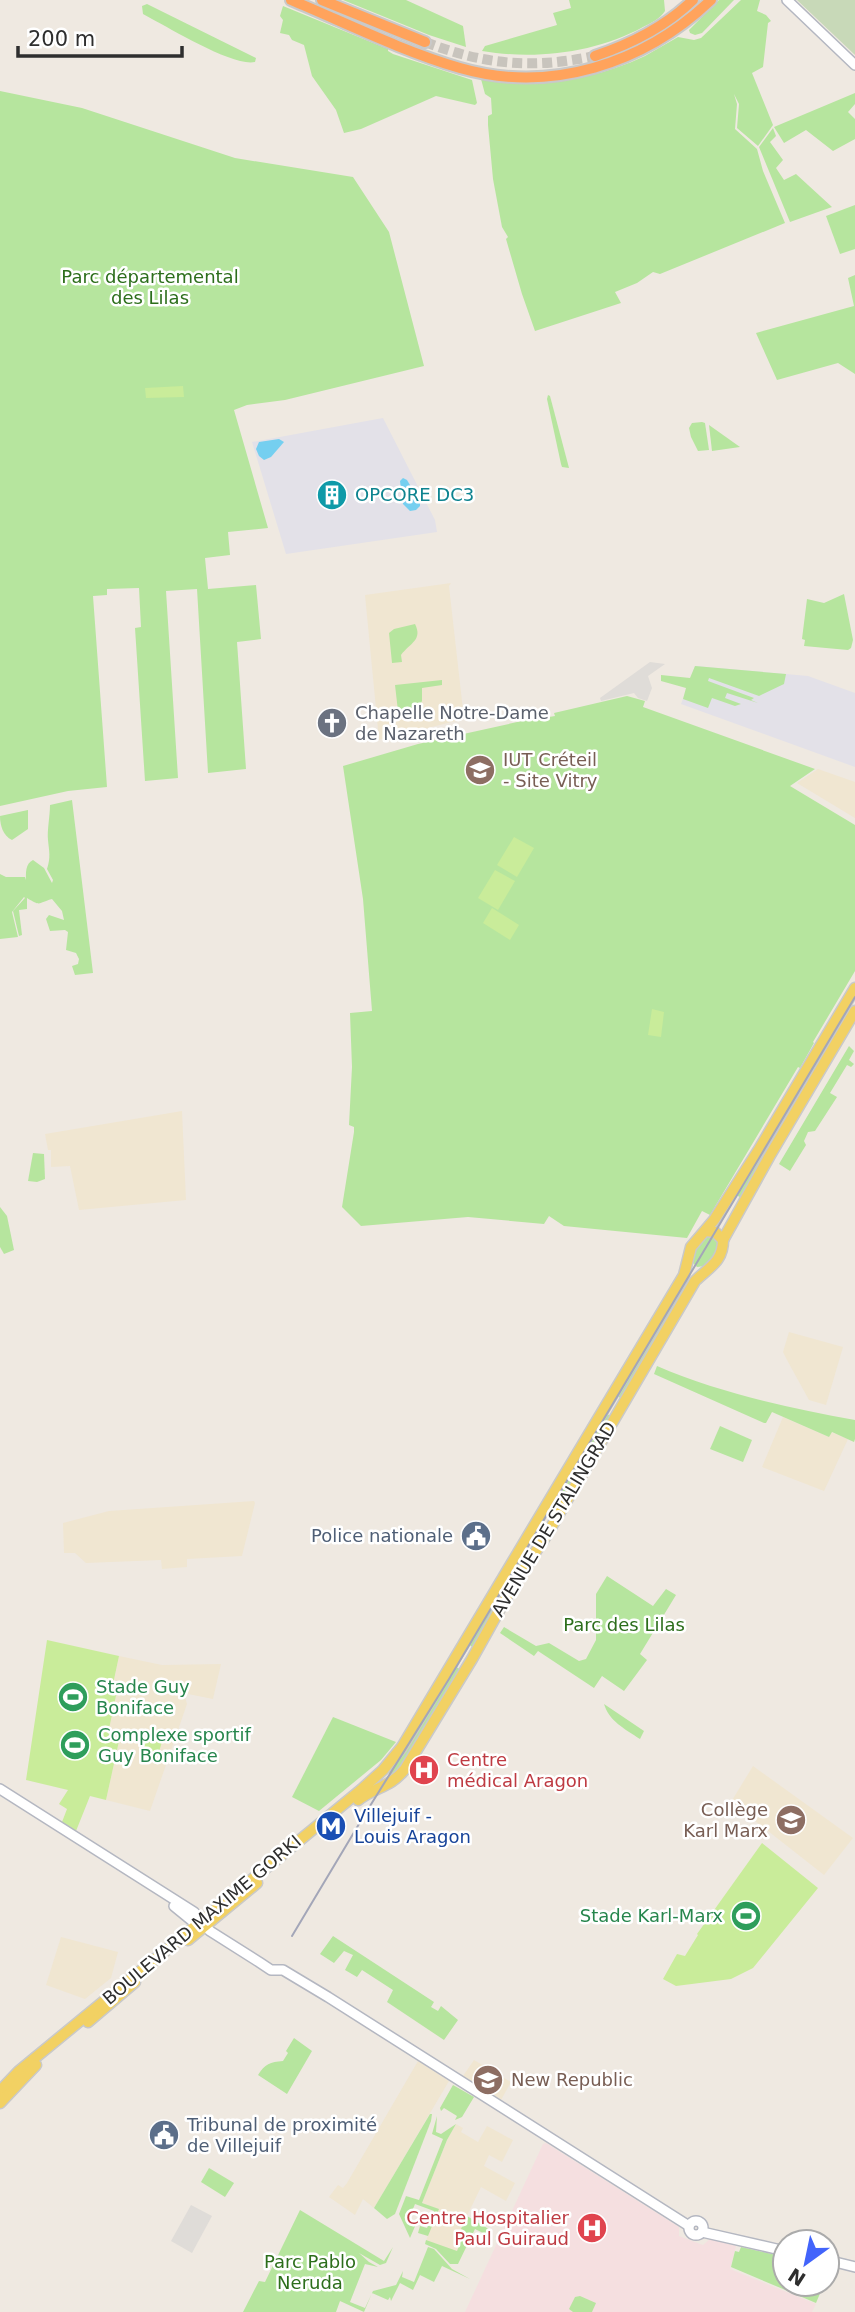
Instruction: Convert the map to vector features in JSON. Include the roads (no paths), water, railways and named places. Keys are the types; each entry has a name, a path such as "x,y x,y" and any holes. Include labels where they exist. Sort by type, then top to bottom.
{"highway":[{"path":"291,0 433,59 479,73 515,77 569,74 623,59 666,36 710,0"},
{"path":"322,0 425,42"},
{"path":"595,56 639,39 693,0"}],"main road":[{"path":"787,0 855,65"},
{"path":"855,988 758,1151 706,1231 694,1242 688,1257 691,1268 706,1272 720,1258 723,1240 855,1012"},
{"path":"706,1231 715,1232 723,1240"},
{"name":"AVENUE DE STALINGRAD","path":"402,1747 684,1275 688,1257"},
{"name":"AVENUE DE STALINGRAD","path":"405,1769 511,1589 546,1536 693,1284 706,1272"},
{"name":"BOULEVARD MAXIME GORKI","path":"0,2103 33,2067 362,1789 383,1770 402,1747"},
{"name":"BOULEVARD MAXIME GORKI","path":"201,1923 358,1800 375,1788 396,1780 405,1769"},
{"path":"0,1789 108,1858 210,1931 269,1969 283,1970 689,2226 692,2222 699,2222 702,2232 771,2248"},
{"name":"BOULEVARD MAXIME GORKI","path":"0,2091 17,2072 107,2003"}],"water":[{"path":"279,439 284,442 271,457 264,460 259,456 256,449 259,442"},
{"path":"403,478 407,480 420,502 416,510 410,511 403,504 400,481"}],"tunnel":[{"path":"425,42 468,56 509,62 551,63 595,56"}],"tram line":[{"path":"292,1936 449,1679 855,997"}],"place":[{"name":"OPCORE DC3","path":"332,495"},
{"name":"Chapelle Notre-Dame de Nazareth","path":"332,723"},
{"name":"IUT Créteil - Site Vitry","path":"480,770"},
{"name":"Police nationale","path":"476,1536"},
{"name":"Stade Guy Boniface","path":"73,1697"},
{"name":"Complexe sportif Guy Boniface","path":"75,1745"},
{"name":"Centre médical Aragon","path":"424,1770"},
{"name":"Collège Karl Marx","path":"791,1820"},
{"name":"Villejuif - Louis Aragon","path":"331,1826"},
{"name":"Stade Karl-Marx","path":"746,1916"},
{"name":"New Republic","path":"488,2080"},
{"name":"Tribunal de proximité de Villejuif","path":"164,2135"},
{"name":"Centre Hospitalier Paul Guiraud","path":"592,2228"}],"park label":[{"name":"Parc départemental des Lilas","path":"150,287"},
{"name":"Parc des Lilas","path":"624,1625"},
{"name":"Parc Pablo Neruda","path":"310,2272"}]}
